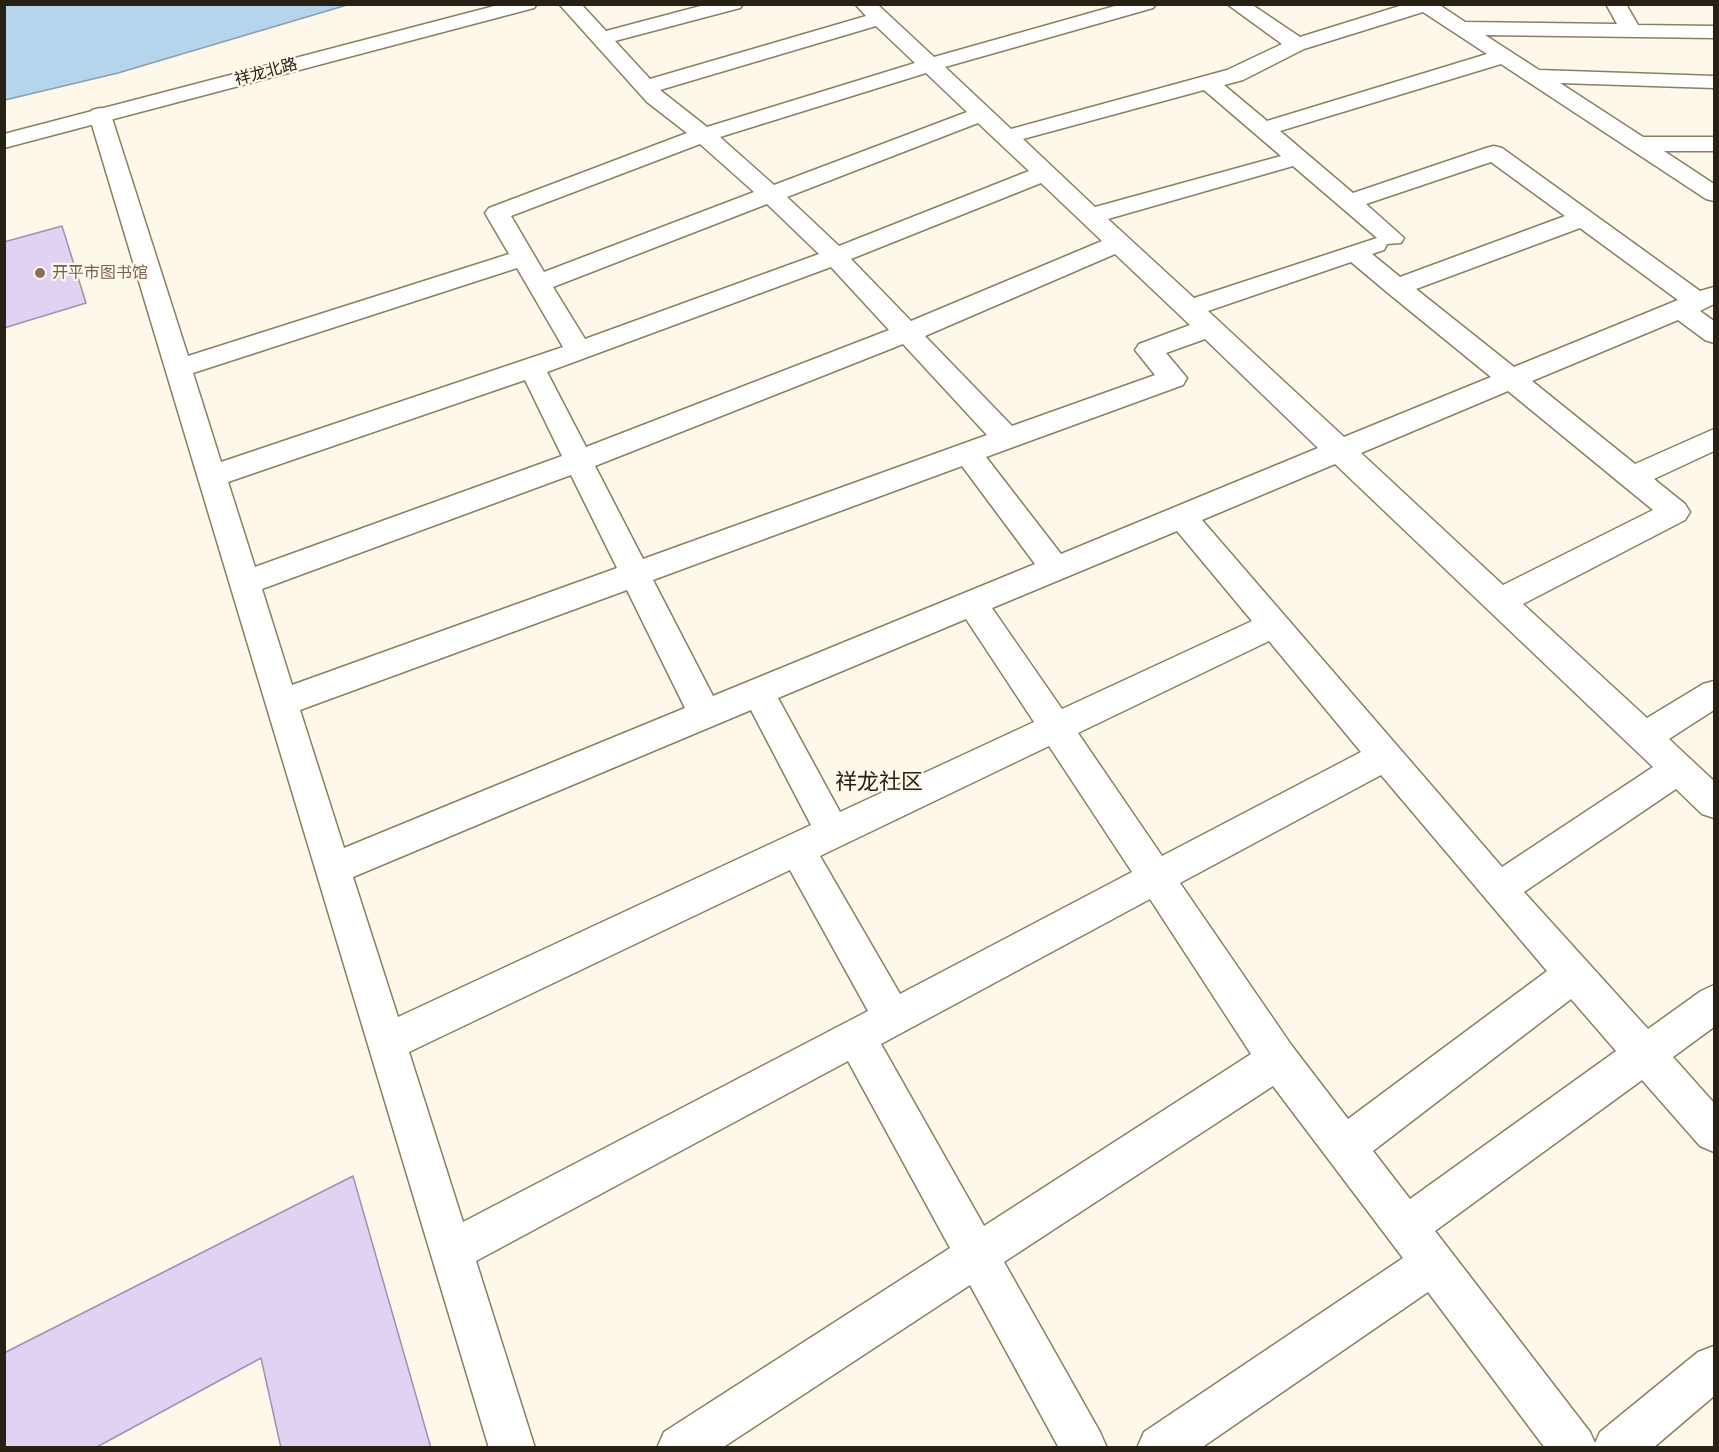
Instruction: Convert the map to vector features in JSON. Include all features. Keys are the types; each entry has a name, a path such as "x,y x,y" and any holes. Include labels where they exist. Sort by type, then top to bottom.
{"street":[{"name":"祥龙北路","path":"4,141 527,4"},
{"path":"569,4 655,97 772,194 836,256 1007,439"},
{"path":"600,39 734,4"},
{"path":"579,351 497,213 703,135 930,65 1146,4"},
{"path":"1237,4 1297,45"},
{"path":"1616,4 1631,31"},
{"path":"1006,137 1235,75 1297,45 1425,5 1714,194"},
{"path":"645,87 873,11 1714,803"},
{"path":"1461,28 1631,31 1711,37"},
{"path":"1264,129 1504,56"},
{"path":"1534,76 1714,82"},
{"path":"282,703 1174,378 1148,350 1199,319 1392,238 1209,83"},
{"path":"538,283 982,114"},
{"path":"100,115 512,1448"},
{"path":"1637,144 1714,144"},
{"path":"1349,202 1494,153 1697,302 1714,334"},
{"path":"1090,216 1298,158"},
{"path":"212,476 579,351 836,256 1045,173"},
{"path":"1397,287 1583,218"},
{"path":"245,584 578,461 907,333 1119,243"},
{"path":"1354,252 1675,512 1500,601"},
{"path":"178,368 523,258"},
{"path":"333,869 1697,302"},
{"path":"532,368 705,714"},
{"path":"1633,477 1714,439"},
{"path":"967,453 1056,568"},
{"path":"1182,516 1498,889 1714,1132"},
{"path":"972,603 1278,1060 1574,1448"},
{"path":"387,1042 1274,625"},
{"path":"758,692 833,832"},
{"path":"1644,737 1714,694"},
{"path":"452,1251 1385,756"},
{"path":"1498,889 1678,769"},
{"path":"797,849 892,1017"},
{"path":"1345,1147 1574,974"},
{"path":"1406,1227 1714,1004"},
{"path":"855,1036 1084,1448"},
{"path":"680,1448 1278,1060"},
{"path":"1160,1448 1433,1263"},
{"path":"1616,1448 1714,1368"}],"water":[{"path":"4,5 347,5 118,73 5,100"}],"building":[{"name":"开平市图书馆","path":"62,226 86,303 4,328 4,242"},
{"path":"353,1176 431,1448 281,1448 261,1358 95,1448 4,1448 4,1353"}],"place":[{"name":"开平市图书馆","path":"40,273"}],"district":[{"name":"祥龙社区","path":"879,782"}]}
